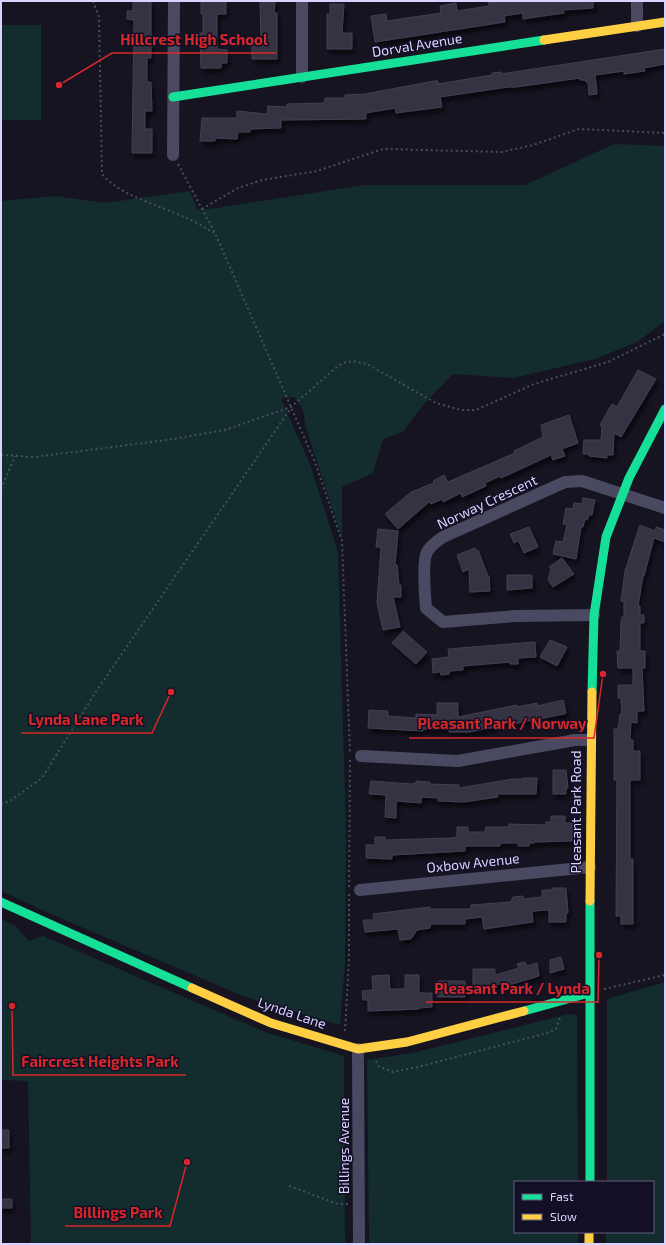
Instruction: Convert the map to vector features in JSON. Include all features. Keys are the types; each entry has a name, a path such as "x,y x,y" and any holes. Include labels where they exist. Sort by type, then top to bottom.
{"street":[{"path":"173,155 174,1"},
{"path":"302,1 302,77"},
{"path":"637,26 638,1"},
{"name":"Dorval Avenue","path":"173,97 665,22"},
{"name":"Pleasant Park Road","path":"590,1181 590,740 594,615 606,537 639,458 665,409"},
{"name":"Norway Crescent","path":"594,615 515,616 443,622 426,608 424,582 426,553 433,544 444,537 565,482 582,481 623,494"},
{"path":"623,494 665,508"},
{"path":"361,756 458,761 575,740 590,740"},
{"name":"Oxbow Avenue","path":"360,890 590,867"},
{"name":"Lynda Lane","path":"1,902 271,1023 358,1049 407,1042 590,994"},
{"name":"Billings Avenue","path":"358,1049 359,1244"},
{"path":"589,1233 589,1244"}],"path":[{"path":"94,1 100,17 102,174 108,182 124,191 185,217 215,233"},
{"path":"202,209 238,188 262,180 317,171 383,149 502,152 532,145 579,129 665,133"},
{"path":"173,155 215,233 315,462 342,541 350,754 349,961 344,1044"},
{"path":"1,804 10,801 42,778 94,693 291,407 337,367 343,363 356,361 367,364 436,403 461,410 476,410 534,384 608,362 665,334"},
{"path":"1,456 34,457 194,436 238,426 291,407"},
{"path":"1,489 14,456"},
{"path":"604,989 665,975"},
{"path":"376,1061 378,1066 392,1072 433,1063 546,1033 556,1028 564,1010"},
{"path":"289,1186 338,1204 359,1205"}],"green space":[{"path":"1,25 41,25 41,120 1,120"},
{"path":"614,144 665,146 665,321 637,342 595,359 513,378 453,374 423,405 403,432 383,439 373,473 342,487 342,538 306,428 303,410 294,397 281,399 310,464 338,552 346,833 345,963 340,1025 245,997 53,915 1,891 1,201 56,196 104,203 190,191 197,209 209,209 365,185 525,185"},
{"path":"1,919 15,926 29,941 43,936 265,1032 344,1056 345,1244 31,1244 28,1081 1,1080"},
{"path":"665,982 665,1244 606,1244 606,1233 654,1233 654,1181 607,1181 607,999"},
{"path":"569,1014 577,1015 578,1181 514,1181 514,1233 578,1233 578,1244 369,1244 367,1060 412,1053"}],"building":[{"path":"133,1 151,1 151,58 147,58 147,82 151,82 152,111 145,111 145,129 152,129 152,153 132,153 134,20 127,19 127,11 133,11"},
{"path":"201,1 226,1 226,14 217,14 217,49 227,50 227,63 221,63 221,68 201,68 200,33 203,33 203,14 201,14"},
{"path":"260,1 275,1 274,13 277,13 277,59 252,59 252,43 261,43"},
{"path":"503,1 593,1 593,8 563,10 564,13 523,19 523,13 504,16 505,22 375,42 371,16 386,14 387,21 441,13 440,6 456,3 457,11 489,6 488,3"},
{"path":"330,4 344,4 342,33 352,33 352,49 327,49 327,14 330,14"},
{"path":"665,49 665,64 644,68 645,71 624,74 624,71 595,75 597,94 589,95 588,82 585,80 580,80 580,78 440,97 442,107 396,113 395,108 366,113 366,119 281,120 281,128 250,129 250,132 238,132 237,139 215,138 215,141 200,141 202,118 237,118 237,111 267,114 268,106 287,107 287,104 324,103 325,98 345,98 345,95 365,94 434,81 438,81 438,84 492,75 492,73 501,72 501,74"},
{"path":"638,370 656,379 621,437 614,433 613,455 607,455 607,458 583,454 584,440 601,440 602,426 600,425 612,404 617,407"},
{"path":"569,415 578,443 562,449 565,456 553,460 551,455 501,478 500,476 485,483 486,486 462,497 461,493 443,502 442,499 431,504 429,502 398,529 385,514 411,492 434,483 433,481 444,475 448,482 515,453 514,451 543,437 541,425"},
{"path":"583,498 595,500 592,515 589,515 587,520 585,519 583,527 581,527 576,559 553,554 556,541 563,542 567,525 563,524 566,508 573,509 574,503 582,504"},
{"path":"640,525 655,531 656,527 665,530 665,542 654,538 643,576 638,606 640,606 640,615 644,615 644,623 640,623 640,651 645,651 645,668 642,668 644,711 637,711 637,723 631,722 630,740 633,740 633,751 640,751 640,780 630,780 630,859 633,859 633,924 621,924 621,916 616,916 617,780 614,780 614,729 618,729 620,714 622,714 621,698 618,698 618,685 633,685 633,668 618,668 617,651 620,651 621,621 622,617 624,617 624,602 621,601 625,571"},
{"path":"529,527 538,547 524,553 518,541 514,543 510,534"},
{"path":"378,529 398,531 395,565 397,565 399,585 401,585 401,597 393,597 400,627 383,630 377,603 381,547 376,547"},
{"path":"475,548 476,551 478,550 489,576 490,591 470,592 469,569 463,572 457,555"},
{"path":"562,558 574,574 553,587 548,580 551,568 549,567"},
{"path":"507,575 532,575 532,588 507,590"},
{"path":"403,631 427,652 416,664 392,643"},
{"path":"550,640 567,647 557,666 540,657"},
{"path":"535,642 536,657 518,658 518,664 510,664 510,662 463,666 463,670 449,671 449,674 441,675 440,672 433,673 432,659 449,657 448,649"},
{"path":"563,700 566,713 564,714 513,724 512,719 495,722 496,727 469,732 449,732 449,729 422,729 423,731 368,728 369,710 388,711 388,716 416,718 416,714 437,715 437,703 458,703 458,717 517,705 517,707 537,703 537,706"},
{"path":"553,770 566,770 568,788 566,788 566,794 553,794"},
{"path":"523,778 537,778 536,794 497,794 498,797 464,802 438,801 438,798 421,797 421,803 396,801 396,818 385,817 386,795 369,794 371,781 411,784 416,783 416,781 430,782 430,784 459,785 459,788"},
{"path":"551,816 565,816 565,823 572,823 572,841 534,842 529,843 529,846 518,846 518,843 500,843 500,846 465,846 465,851 392,855 392,859 366,858 366,845 375,845 375,837 385,837 385,840 451,838 457,837 457,827 468,827 468,832 485,832 486,827 509,827 509,824 546,825 546,822 551,822"},
{"path":"552,888 566,888 568,913 566,913 566,922 549,922 549,910 532,911 533,922 484,929 482,917 465,919 465,924 430,924 430,928 417,930 411,939 400,940 398,929 365,932 363,920 374,920 373,914 430,907 430,909 471,909 471,905 511,902 513,897 523,896 523,899 542,897 542,890 552,890"},
{"path":"561,957 564,969 550,973 550,960"},
{"path":"525,962 527,966 537,963 539,976 509,985 495,984 495,986 473,986 473,969 495,969 495,975 519,968 517,964"},
{"path":"389,975 390,989 405,989 405,975 419,975 419,993 432,993 432,1007 368,1011 368,1000 363,1000 362,991 373,990 372,976"},
{"path":"438,981 465,981 465,997 437,997"},
{"path":"1,1130 9,1130 9,1148 1,1148"},
{"path":"1,1199 12,1199 12,1208 1,1208"}],"traffic: fast":[{"path":"173,97 544,40"},
{"path":"592,692 594,615 606,537 629,478 665,409"},
{"path":"590,901 590,1181"},
{"path":"1,902 192,988"},
{"path":"524,1011 589,993"}],"traffic: slow":[{"path":"544,40 665,22"},
{"path":"590,901 592,692"},
{"path":"192,988 271,1023 358,1049 407,1042 524,1011"},
{"path":"589,1233 589,1244"}],"place":[{"name":"Hillcrest High School","path":"59,85"},
{"name":"Pleasant Park / Norway","path":"603,674"},
{"name":"Lynda Lane Park","path":"171,692"},
{"name":"Pleasant Park / Lynda","path":"599,955"},
{"name":"Faircrest Heights Park","path":"12,1006"},
{"name":"Billings Park","path":"187,1162"}]}
